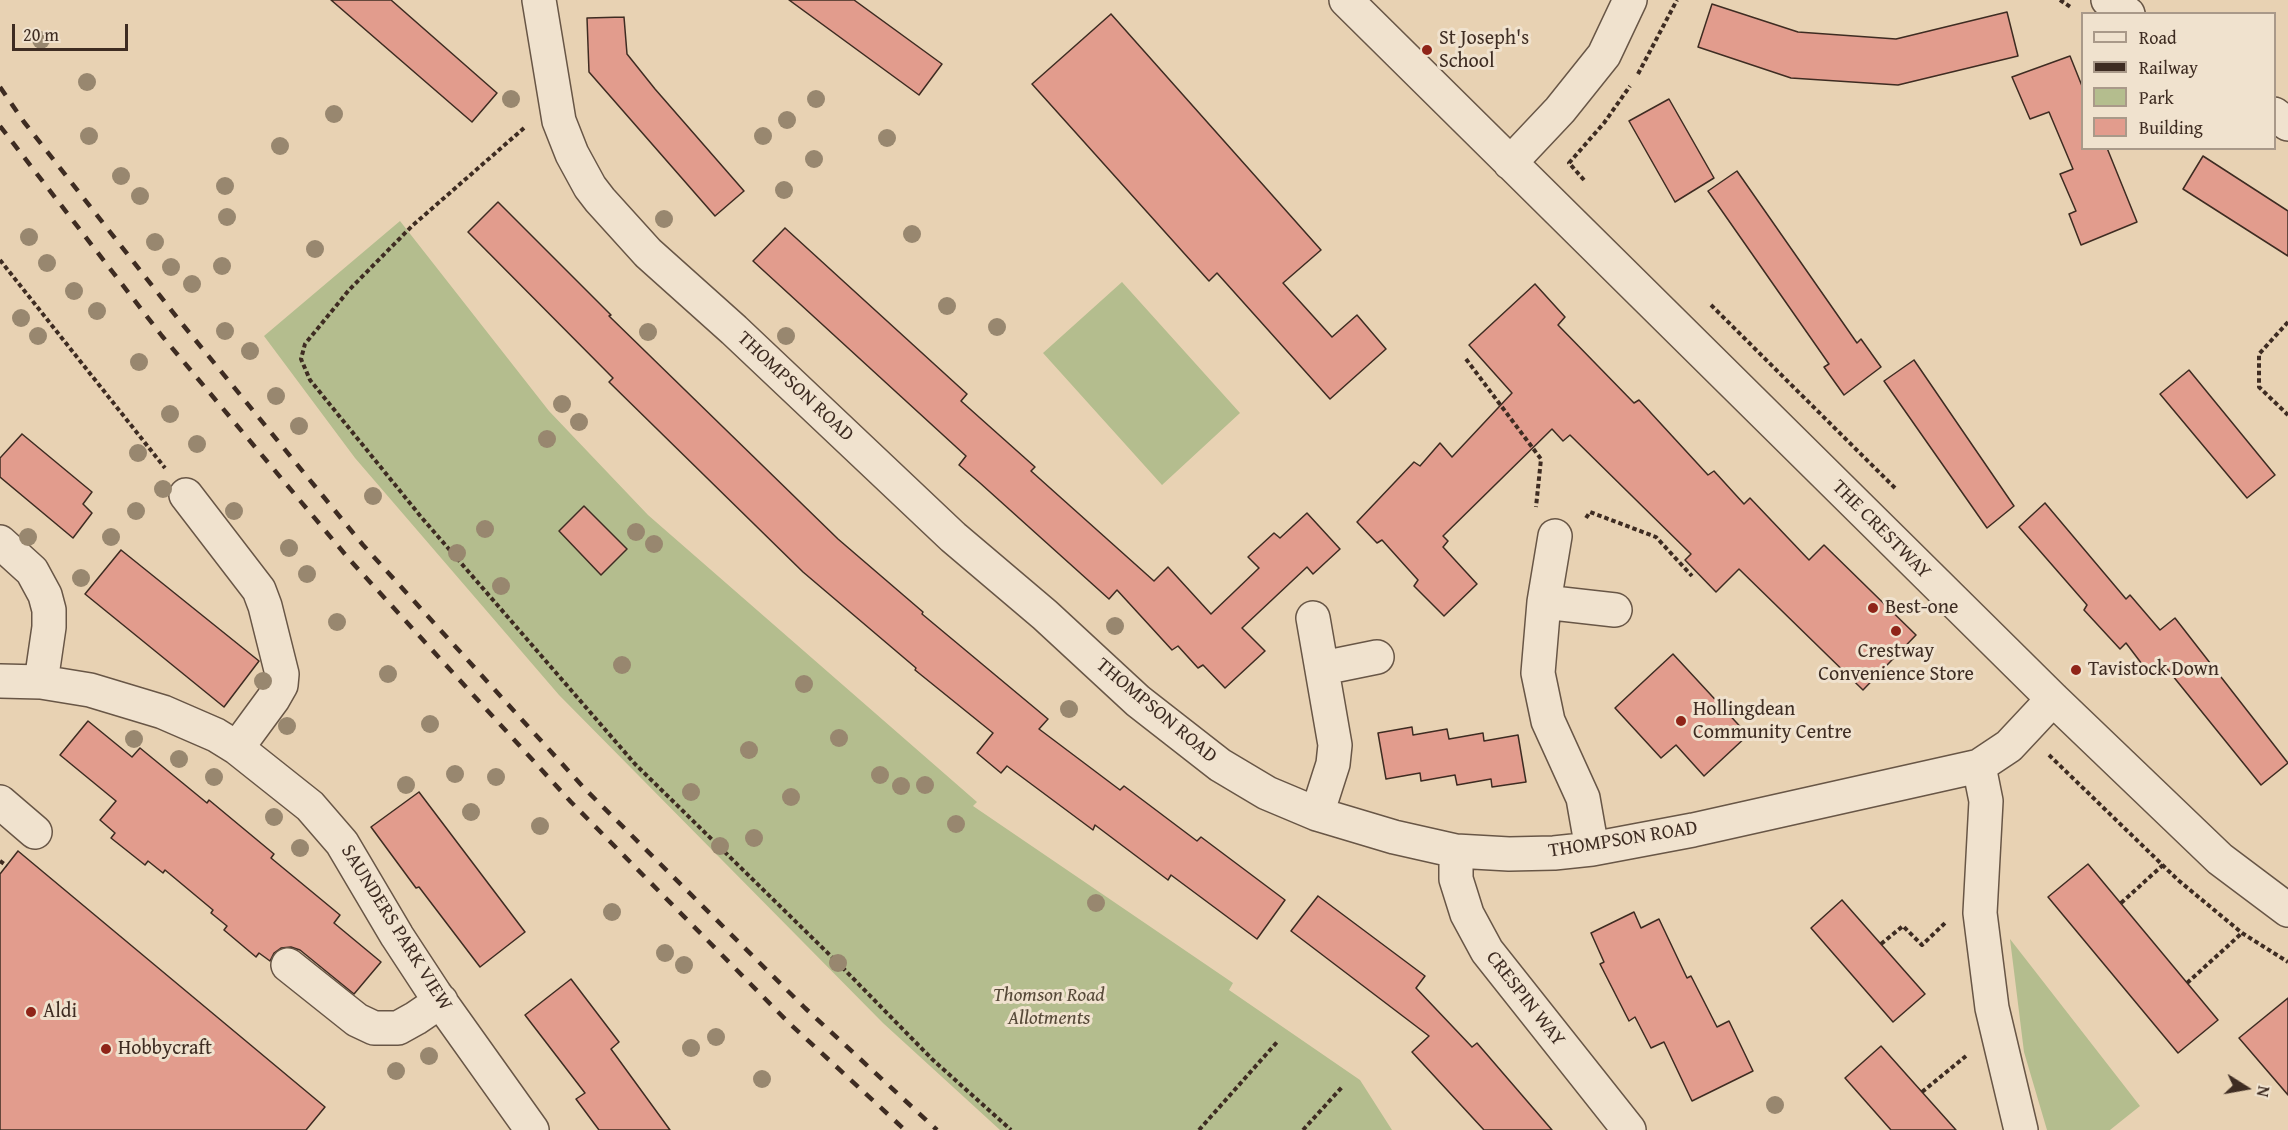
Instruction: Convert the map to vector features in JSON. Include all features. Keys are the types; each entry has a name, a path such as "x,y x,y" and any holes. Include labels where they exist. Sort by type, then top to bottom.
{"street":[{"name":"THOMPSON ROAD","path":"539,0 556,104 568,145 590,187 624,227 648,253 734,330 953,537 1045,615 1138,701 1220,765 1267,793 1317,814 1394,837 1456,852 1532,854 1592,849 1764,815 1979,766 2009,746 2053,699"},
{"name":"THE CRESTWAY","path":"1346,0 2053,699 2220,859 2288,910"},
{"path":"1510,163 1560,110 1604,55 1630,0"},
{"path":"2108,0 2125,12"},
{"path":"186,495 259,590 266,606 282,674 281,685 273,699 237,748"},
{"path":"1555,536 1544,603 1538,673 1548,721 1583,798 1592,849"},
{"path":"0,542 32,570 45,595 49,610 49,627 41,682"},
{"path":"1544,603 1615,610"},
{"path":"1313,618 1323,668 1335,755 1317,814"},
{"path":"1323,668 1377,657"},
{"name":"SAUNDERS PARK VIEW","path":"0,681 41,682 90,690 131,701 216,735 237,748 310,806 342,843 397,936 532,1130"},
{"path":"1979,766 1986,801 1981,925 1992,1008 2021,1130"},
{"path":"0,802 35,832"},
{"name":"CRESPIN WAY","path":"1456,852 1456,879 1467,914 1487,951 1629,1130"},
{"path":"288,965 357,1020 374,1028 398,1028 441,1001"}],"path":[{"path":"1591,188 1569,163 1604,123 1642,68 1677,0"},
{"path":"556,104 526,127 412,226 349,290 305,344 301,359 310,380 415,509 635,764 830,955 932,1059 1011,1130"},
{"path":"0,260 186,495"},
{"path":"1703,298 1899,491"},
{"path":"2288,322 2259,354 2259,387 2288,415"},
{"path":"1466,359 1541,459 1534,519 1555,536 1575,536 1590,512 1656,537 1692,576"},
{"path":"2025,728 2055,761 2178,880 2242,933 2288,962"},
{"path":"0,861 7,866"},
{"path":"2121,903 2163,865"},
{"path":"1881,944 1903,926 1922,945 1952,916"},
{"path":"2187,983 2242,933"},
{"path":"1199,1130 1278,1041"},
{"path":"1922,1092 1971,1051"},
{"path":"1303,1130 1342,1086"}],"green space":[{"name":"Thomson Road Allotments","path":"400,221 549,411 648,515 977,802 973,806 1233,983 1229,990 1360,1080 1392,1130 1000,1130 883,1023 559,695 355,458 264,336"},
{"path":"1122,282 1240,413 1162,485 1043,353"},
{"path":"2010,939 2140,1106 2110,1130 2047,1130 2024,1052"}],"building":[{"path":"331,0 391,0 497,93 472,122"},
{"path":"789,0 854,0 942,64 919,95"},
{"path":"1712,4 1798,32 1896,39 2007,12 2018,56 1898,85 1791,78 1698,47"},
{"path":"1111,14 1321,250 1283,283 1332,337 1357,315 1386,349 1330,399 1217,273 1209,281 1032,84"},
{"path":"624,17 627,54 744,191 715,216 589,72 587,18"},
{"path":"2070,56 2081,84 2081,150 2108,150 2137,222 2081,245 2069,214 2076,211 2060,174 2073,169 2049,112 2030,119 2012,77"},
{"path":"1669,99 1714,178 1675,202 1629,121"},
{"path":"2203,156 2288,211 2288,256 2183,189"},
{"path":"1737,171 1857,343 1861,339 1881,367 1844,395 1824,367 1829,364 1708,191"},
{"path":"498,202 611,315 609,316 838,539 923,612 922,614 1048,719 1039,729 1120,790 1124,786 1197,841 1201,837 1285,900 1257,939 1171,875 1168,880 1095,825 1093,830 1007,766 1001,773 977,753 993,733 915,670 916,668 803,572 609,382 613,378 468,232"},
{"path":"785,228 967,394 961,401 1035,467 1031,471 1154,581 1168,567 1211,614 1259,568 1248,557 1274,533 1280,538 1307,513 1340,549 1313,574 1307,567 1242,628 1265,651 1225,688 1203,665 1198,668 1178,646 1172,650 1117,590 1109,599 959,465 966,456 753,261"},
{"path":"1535,284 1565,317 1558,325 1634,403 1639,400 1708,475 1714,471 1744,504 1750,498 1809,560 1824,545 1916,635 1863,690 1739,569 1716,592 1685,560 1691,554 1570,435 1563,441 1552,429 1443,536 1448,541 1443,547 1477,584 1444,616 1414,586 1418,580 1382,540 1377,543 1357,522 1414,462 1420,466 1440,443 1452,457 1512,393 1469,345"},
{"path":"1914,360 2014,506 1987,528 1884,381"},
{"path":"2189,370 2275,475 2247,498 2160,394"},
{"path":"22,434 92,492 83,504 92,513 73,538 0,477 0,458"},
{"path":"2045,503 2126,599 2130,595 2160,630 2175,618 2288,763 2261,785 2164,665 2151,676 2126,643 2120,649 2084,610 2087,605 2019,527"},
{"path":"584,506 627,549 601,575 559,531"},
{"path":"121,550 259,661 224,707 85,594"},
{"name":"Hollingdean Community Centre","path":"1673,654 1748,735 1704,776 1676,745 1661,758 1615,708"},
{"path":"88,721 132,757 140,748 207,803 209,800 274,854 271,858 340,915 334,923 381,962 354,994 300,950 291,947 281,948 274,953 270,961 259,953 256,957 224,930 227,926 211,913 213,910 165,870 163,873 148,861 145,865 111,838 115,833 100,820 116,801 60,755"},
{"path":"1412,727 1413,735 1447,729 1449,739 1483,733 1484,741 1518,735 1526,782 1492,787 1491,779 1457,785 1455,775 1421,781 1420,773 1386,779 1378,733"},
{"path":"419,792 525,932 480,967 419,887 416,888 371,827"},
{"path":"18,851 325,1107 306,1130 0,1130 0,874"},
{"path":"2088,864 2218,1020 2178,1053 2048,897"},
{"path":"1318,896 1425,976 1416,988 1472,1047 1477,1043 1552,1130 1484,1130 1412,1052 1429,1036 1291,931"},
{"path":"1842,900 1925,994 1893,1022 1811,928"},
{"path":"1634,912 1641,928 1659,919 1687,978 1691,976 1717,1027 1729,1021 1753,1071 1692,1101 1664,1042 1651,1048 1635,1017 1629,1021 1600,964 1604,962 1591,933"},
{"path":"571,979 619,1042 611,1049 670,1130 599,1130 576,1099 585,1093 525,1015"},
{"path":"2288,998 2288,1095 2239,1038"},
{"path":"1881,1046 1956,1130 1891,1130 1845,1078"}],"railway":[{"path":"0,87 24,122 179,320 363,545 585,789 805,1008 937,1130"},
{"path":"0,126 162,336 349,559 571,802 789,1023 905,1130"}],"place":[{"name":"St Joseph's School","path":"1427,50"},
{"name":"Best-one","path":"1873,608"},
{"name":"Crestway Convenience Store","path":"1896,631"},
{"name":"Tavistock Down","path":"2076,670"},
{"name":"Hollingdean Community Centre","path":"1681,721"},
{"name":"Aldi","path":"31,1012"},
{"name":"Hobbycraft","path":"106,1049"}]}
